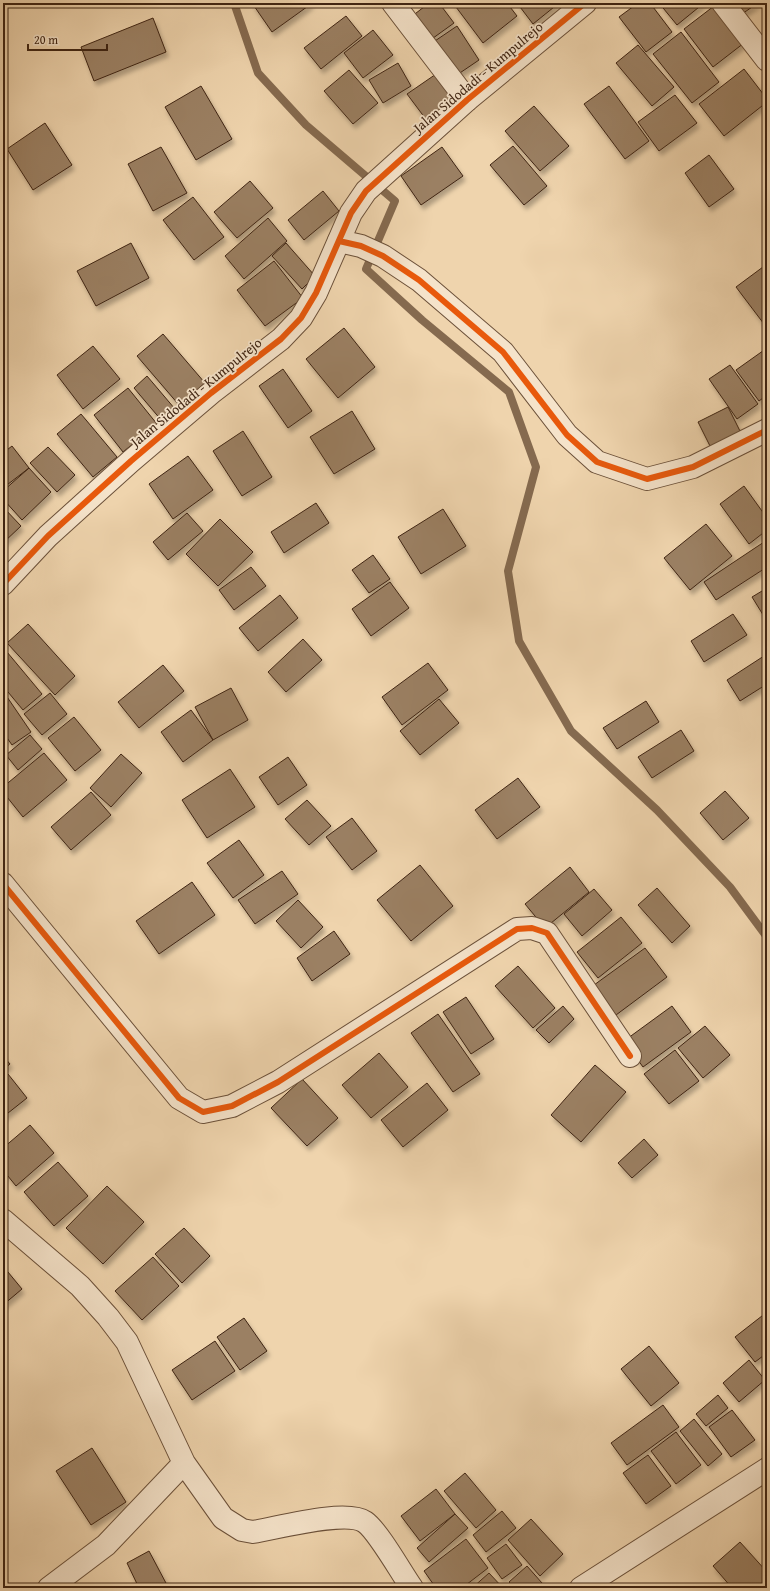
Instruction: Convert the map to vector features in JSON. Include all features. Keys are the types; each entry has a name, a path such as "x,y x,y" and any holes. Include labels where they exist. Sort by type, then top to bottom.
{"street":[{"path":"393,3 467,100"},
{"name":"Jalan Sidodadi - Kumpulrejo","path":"3,584 48,536 131,461 211,393 281,339 301,318 316,293 351,213 366,191 386,171 467,100 585,3"},
{"path":"723,3 767,60"},
{"path":"339,241 361,246 383,256 419,280 503,352 567,435 597,462 647,479 693,467 767,430"},
{"path":"3,884 179,1098 203,1112 232,1106 278,1082 517,930 532,928 547,933 630,1056"},
{"path":"3,1220 80,1286 108,1316 127,1342 184,1463 223,1518 242,1530 254,1532 344,1517 350,1517 365,1522 374,1531 412,1588"},
{"path":"49,1588 106,1545 184,1463"},
{"path":"581,1588 767,1469"}],"building":[{"path":"252,3 311,3 311,4 272,32"},
{"path":"429,3 439,3 454,23 429,41 411,17"},
{"path":"453,3 507,3 517,16 483,43"},
{"path":"517,3 559,3 533,24"},
{"path":"638,3 650,3 672,32 646,52 619,17"},
{"path":"659,3 704,3 677,25"},
{"path":"730,3 758,3 739,16"},
{"path":"714,6 744,43 713,67 684,29"},
{"path":"346,16 362,36 321,69 304,48"},
{"path":"153,18 166,52 94,81 81,47"},
{"path":"457,26 479,60 451,79 429,45"},
{"path":"373,30 393,55 363,78 344,53"},
{"path":"681,32 719,82 692,103 653,54"},
{"path":"638,45 674,87 652,106 616,63"},
{"path":"398,63 411,86 383,103 369,80"},
{"path":"744,69 767,99 767,102 724,136 699,104"},
{"path":"349,70 378,103 353,124 324,91"},
{"path":"439,72 459,99 428,122 407,94"},
{"path":"201,86 232,139 196,160 165,107"},
{"path":"609,86 649,141 625,159 584,104"},
{"path":"675,95 697,123 659,151 638,122"},
{"path":"534,106 569,146 540,171 505,131"},
{"path":"45,123 72,165 33,190 7,149"},
{"path":"513,146 547,186 524,205 490,165"},
{"path":"161,147 187,193 153,211 128,164"},
{"path":"442,147 463,176 421,205 401,176"},
{"path":"709,155 734,189 709,207 685,173"},
{"path":"250,181 273,208 237,238 214,212"},
{"path":"323,191 339,211 304,240 288,220"},
{"path":"193,197 224,237 194,260 163,220"},
{"path":"268,218 287,241 244,279 225,256"},
{"path":"131,243 149,278 96,306 77,271"},
{"path":"286,243 315,276 302,289 272,256"},
{"path":"274,261 303,298 265,326 237,290"},
{"path":"767,264 767,328 736,287"},
{"path":"344,328 375,367 338,398 306,359"},
{"path":"163,334 205,383 179,405 137,356"},
{"path":"93,346 120,379 83,409 57,375"},
{"path":"767,348 767,395 759,401 736,370"},
{"path":"730,365 758,404 737,419 709,379"},
{"path":"283,369 312,411 288,428 259,386"},
{"path":"147,376 175,409 162,421 134,388"},
{"path":"128,388 157,424 123,452 94,415"},
{"path":"728,407 744,439 714,454 698,422"},
{"path":"352,411 375,449 334,474 310,437"},
{"path":"81,414 117,457 93,477 57,434"},
{"path":"243,431 272,477 242,496 213,451"},
{"path":"12,446 29,468 3,488 3,453"},
{"path":"48,447 75,475 57,492 30,463"},
{"path":"188,456 213,490 173,519 149,484"},
{"path":"29,468 51,492 22,520 3,499 3,491"},
{"path":"744,486 767,518 767,530 749,544 720,504"},
{"path":"316,503 329,523 284,553 271,532"},
{"path":"3,507 21,526 3,543"},
{"path":"443,509 466,546 421,574 398,537"},
{"path":"187,513 203,531 168,560 153,542"},
{"path":"220,519 253,552 218,586 186,554"},
{"path":"706,524 732,556 690,590 664,558"},
{"path":"767,540 767,567 716,600 704,582"},
{"path":"373,555 390,579 369,593 352,570"},
{"path":"251,567 266,586 234,610 219,590"},
{"path":"390,582 409,608 371,636 352,609"},
{"path":"767,588 767,617 765,618 752,597"},
{"path":"280,595 298,618 258,651 239,628"},
{"path":"733,614 747,635 704,662 691,641"},
{"path":"28,624 75,676 55,695 7,643"},
{"path":"303,639 322,660 286,692 268,672"},
{"path":"7,652 42,694 23,710 3,686 3,656"},
{"path":"767,654 767,684 740,701 727,680"},
{"path":"428,663 448,690 402,725 382,697"},
{"path":"163,665 184,691 139,728 118,702"},
{"path":"231,688 248,720 213,740 195,707"},
{"path":"3,691 31,732 12,745 3,732"},
{"path":"50,693 67,714 42,735 24,714"},
{"path":"439,699 459,723 420,755 400,731"},
{"path":"646,701 659,722 617,749 603,728"},
{"path":"191,710 213,740 183,762 161,732"},
{"path":"74,717 101,750 75,771 48,738"},
{"path":"681,730 694,751 652,778 638,757"},
{"path":"30,735 42,749 18,770 6,755"},
{"path":"44,753 67,780 23,817 3,792 3,787"},
{"path":"121,754 142,773 111,807 90,788"},
{"path":"288,757 307,785 278,805 259,777"},
{"path":"230,769 255,807 207,838 182,800"},
{"path":"518,778 540,807 497,839 475,810"},
{"path":"725,791 749,818 723,840 700,813"},
{"path":"91,792 111,815 71,850 51,827"},
{"path":"307,800 331,826 309,845 285,819"},
{"path":"352,818 377,851 352,870 326,837"},
{"path":"239,840 264,875 233,898 207,863"},
{"path":"420,865 453,906 411,941 377,900"},
{"path":"570,867 589,892 545,928 525,904"},
{"path":"282,871 298,894 255,924 238,900"},
{"path":"192,882 215,915 159,954 136,921"},
{"path":"657,888 690,926 672,943 638,905"},
{"path":"594,889 612,910 582,936 564,914"},
{"path":"298,900 323,927 301,948 276,921"},
{"path":"621,917 642,943 598,978 577,952"},
{"path":"334,931 350,954 312,981 297,958"},
{"path":"645,948 667,977 616,1015 594,985"},
{"path":"518,966 555,1008 533,1028 495,986"},
{"path":"466,997 494,1039 471,1054 443,1012"},
{"path":"563,1006 574,1019 549,1043 536,1030"},
{"path":"672,1006 691,1032 643,1067 624,1041"},
{"path":"438,1014 480,1074 453,1092 411,1033"},
{"path":"705,1026 730,1055 703,1078 678,1048"},
{"path":"675,1050 699,1081 669,1104 644,1074"},
{"path":"379,1053 408,1087 371,1118 342,1085"},
{"path":"3,1056 10,1064 3,1070"},
{"path":"595,1065 626,1092 581,1142 551,1115"},
{"path":"8,1074 27,1098 3,1117 3,1078"},
{"path":"302,1079 338,1118 307,1146 271,1108"},
{"path":"427,1083 448,1110 403,1147 381,1120"},
{"path":"30,1125 54,1153 16,1186 3,1170 3,1148"},
{"path":"644,1139 658,1155 632,1178 618,1163"},
{"path":"58,1162 88,1196 54,1226 24,1192"},
{"path":"107,1186 144,1222 103,1264 66,1228"},
{"path":"184,1228 210,1256 182,1283 155,1254"},
{"path":"153,1257 179,1286 142,1320 115,1291"},
{"path":"3,1266 22,1289 3,1305"},
{"path":"767,1312 767,1353 755,1362 735,1337"},
{"path":"244,1318 267,1351 240,1370 217,1337"},
{"path":"215,1341 235,1371 192,1400 172,1370"},
{"path":"649,1346 679,1383 651,1406 621,1369"},
{"path":"749,1360 765,1380 739,1402 723,1383"},
{"path":"718,1395 728,1408 706,1426 696,1414"},
{"path":"663,1405 679,1427 627,1465 611,1443"},
{"path":"732,1410 755,1440 731,1457 709,1427"},
{"path":"694,1419 722,1454 708,1466 680,1431"},
{"path":"676,1432 701,1465 676,1484 651,1451"},
{"path":"92,1448 126,1502 91,1525 56,1471"},
{"path":"648,1455 671,1486 646,1504 623,1473"},
{"path":"465,1473 496,1510 476,1528 444,1491"},
{"path":"436,1489 455,1514 420,1541 401,1516"},
{"path":"502,1511 516,1528 486,1552 473,1535"},
{"path":"455,1514 468,1528 429,1562 417,1548"},
{"path":"531,1519 563,1554 540,1576 508,1540"},
{"path":"466,1539 488,1568 462,1588 436,1588 424,1571"},
{"path":"740,1542 767,1572 767,1580 758,1588 732,1588 713,1566"},
{"path":"506,1544 522,1565 502,1579 487,1558"},
{"path":"149,1551 167,1585 162,1588 139,1588 127,1563"},
{"path":"527,1566 542,1583 537,1588 515,1588 509,1582"},
{"path":"489,1573 503,1588 472,1588"},
{"path":"174,1584 177,1588 169,1588"}],"waterway":[{"path":"234,3 258,73 306,125 395,201 366,269 422,320 509,392 536,467 508,571 519,641 571,731 657,810 730,887 767,937"}],"cycle path":[{"path":"3,584 48,536 131,461 211,393 281,339 301,318 316,293 351,213 366,191 467,100 585,3"},
{"path":"339,241 361,246 383,256 419,280 503,352 567,435 597,462 647,479 693,467 767,430"},
{"path":"3,884 179,1098 203,1112 232,1106 278,1082 517,929 532,928 547,933 630,1056"}]}
